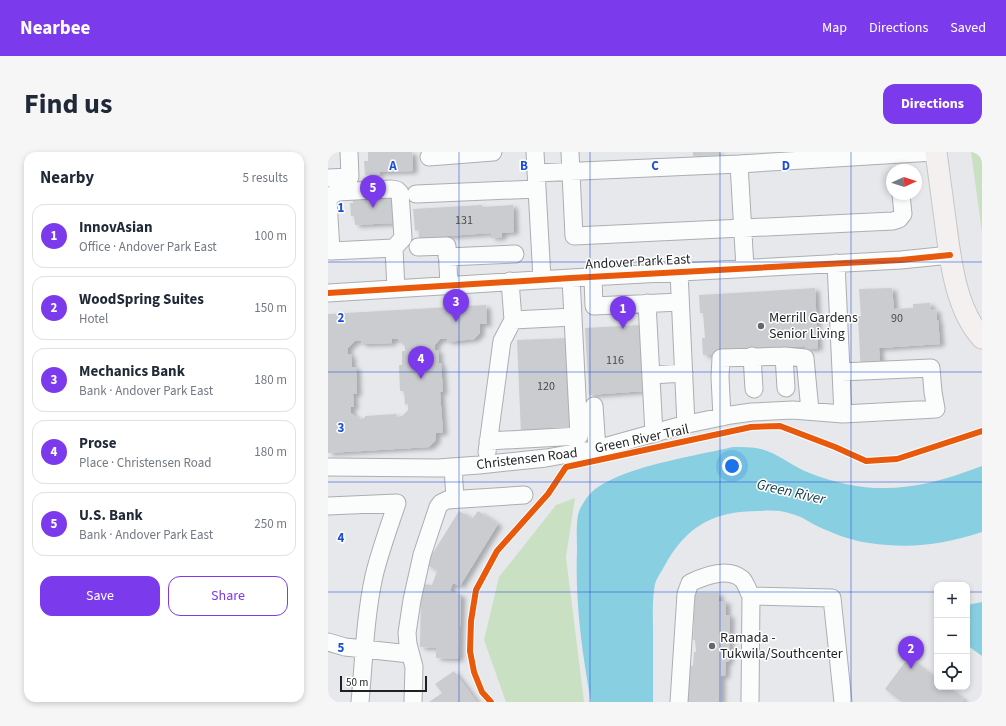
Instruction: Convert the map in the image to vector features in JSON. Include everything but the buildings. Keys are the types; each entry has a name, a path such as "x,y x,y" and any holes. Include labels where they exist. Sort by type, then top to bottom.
{"main road":[{"path":"935,152 950,255 957,286 965,312 973,327 982,338"}],"street":[{"path":"328,178 350,177 349,152"},
{"path":"428,157 493,152"},
{"path":"535,152 542,280"},
{"path":"570,152 574,236 894,221 899,219 903,214 902,200"},
{"path":"416,194 537,181 571,172 739,164 896,159 935,152"},
{"path":"739,164 745,268"},
{"path":"394,248 331,251 328,200 332,195 338,192 390,189 397,190 400,193 403,238 394,248 396,289"},
{"path":"418,247 447,246 449,285"},
{"path":"447,257 515,254"},
{"name":"Andover Park East","path":"328,293 510,281 901,260 950,255"},
{"path":"836,263 843,414"},
{"path":"679,272 686,425"},
{"path":"593,277 594,306 680,302"},
{"path":"488,441 579,436 571,278"},
{"path":"485,465 502,342 513,320 510,281"},
{"path":"647,303 654,434"},
{"path":"513,320 573,317"},
{"path":"752,356 754,390"},
{"path":"722,417 720,377 721,358 752,356 784,356 805,358 810,412"},
{"path":"784,356 786,388"},
{"name":"Christensen Road","path":"328,467 453,467 546,458 597,449 722,417 775,410 843,414 936,409 931,368 841,372"},
{"path":"651,376 684,373"},
{"path":"594,406 597,449"},
{"path":"453,467 455,499"},
{"path":"413,702 414,667 410,654 407,633 412,600 422,554 438,507 441,503 447,500 524,495"},
{"path":"328,506 397,503 374,577 360,702"},
{"path":"679,702 686,594 690,583 714,574 735,575 743,580 751,596 750,702"},
{"path":"751,596 832,598 843,702"},
{"path":"329,647 346,647 410,654"}],"green space":[{"path":"971,152 982,152 982,232"},
{"path":"575,498 566,557 584,702 506,702 484,640 499,577 556,505"}],"water":[{"name":"Green River","path":"733,447 751,447 761,449 773,453 807,472 831,480 874,488 895,488 937,481 982,466 982,532 939,543 899,546 849,539 823,529 799,516 780,511 767,510 729,514 704,523 693,530 674,551 658,576 655,584 653,596 653,702 591,702 582,646 577,589 577,524 581,507 590,494 602,485 618,477 657,464"},
{"path":"982,602 982,656 970,647 970,604"}],"cycle path":[{"path":"328,293 901,260 950,255"},
{"name":"Green River Trail","path":"491,702 482,692 474,672 470,651 471,621 476,590 497,551 548,494 566,467 751,427 780,426 835,447 866,461 897,459 982,431"}],"place":[{"name":"U.S. Bank","path":"373,208"},
{"name":"Mechanics Bank","path":"456,322"},
{"name":"Merrill Gardens Senior Living","path":"761,326"},
{"name":"InnovAsian","path":"623,329"},
{"name":"Prose","path":"421,379"},
{"name":"Ramada - Tukwila/Southcenter","path":"712,646"},
{"name":"WoodSpring Suites","path":"911,669"}]}
